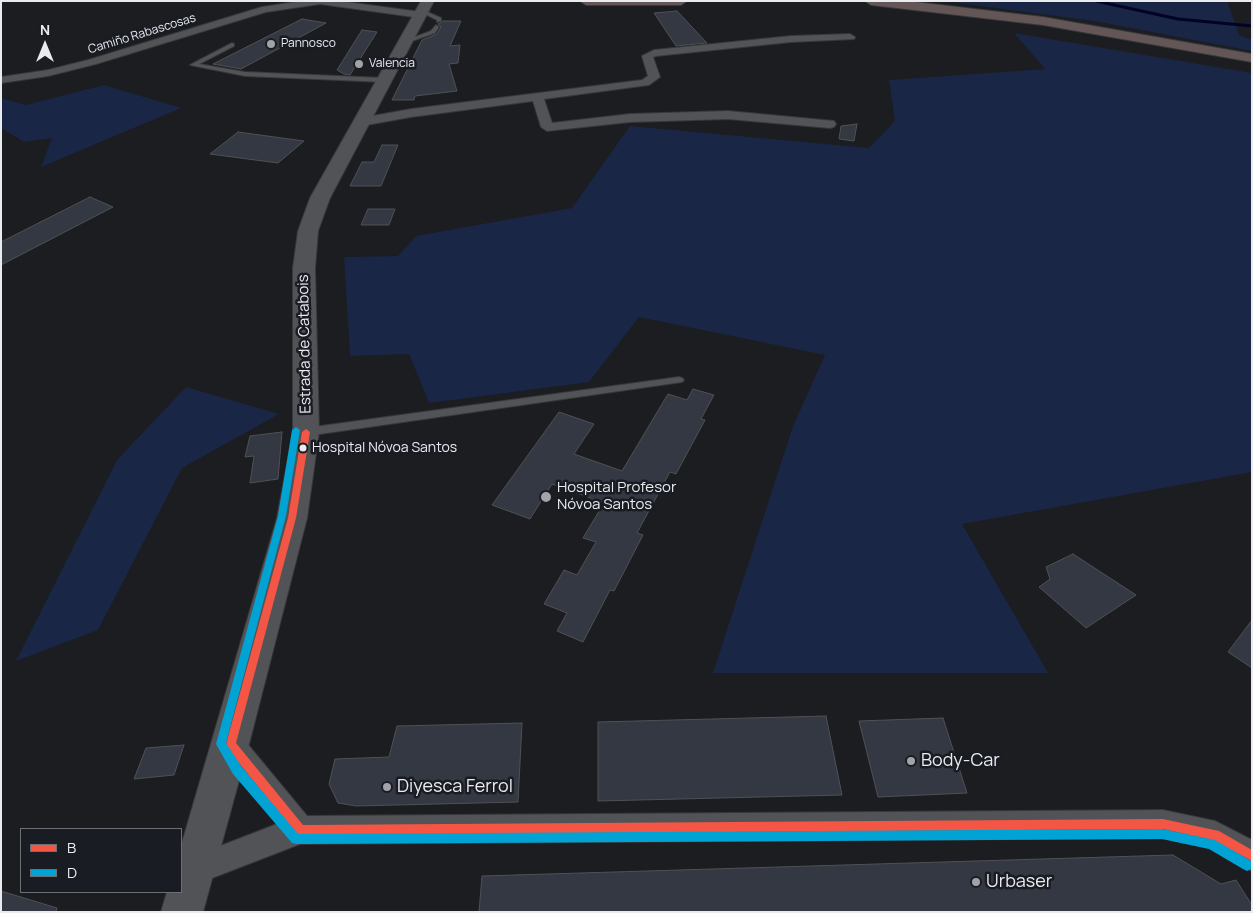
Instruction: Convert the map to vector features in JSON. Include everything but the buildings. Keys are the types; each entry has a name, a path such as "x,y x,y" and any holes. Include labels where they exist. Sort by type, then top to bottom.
{"highway":[{"path":"586,1 681,1"},
{"path":"871,1 1043,21 1252,58"}],"main road":[{"name":"Estrada de Catabois","path":"182,912 231,744 292,518 306,432 304,268 308,231 320,198 384,80 407,41 429,13"}],"street":[{"name":"Camiño Rabascosas","path":"1,80 48,73 92,62 265,9 317,1 429,13"},
{"path":"361,122 536,96 644,83 654,77 647,56 654,53 791,39 850,37"},
{"path":"536,96 547,127 630,118 728,116 830,124"},
{"path":"231,744 245,764 300,830"},
{"path":"194,870 300,830 1163,824 1215,835 1252,856"}],"lane":[{"path":"232,45 193,65 245,74 384,80"},
{"path":"306,432 679,380"}],"shaded area":[{"path":"956,1 1227,1 1239,35 1252,40 1252,51 1094,21 959,3"},
{"path":"1014,33 1252,73 1252,472 962,524 1048,673 713,673 793,426 825,355 639,317 589,382 429,403 409,354 350,356 344,257 398,256 416,236 572,208 630,126 869,148 895,121 889,80 1045,69"},
{"path":"104,85 181,108 41,167 52,138 24,142 1,128 1,98 26,105"},
{"path":"186,387 279,414 182,468 98,630 16,661 117,460"}],"waterway":[{"path":"1096,1 1178,19 1252,26"}],"transit line":[{"name":"D","path":"296,430 282,516 221,744 237,770 296,839 1162,834 1211,844 1247,865"},
{"name":"B","path":"306,432 292,518 231,744 300,830 1163,824 1215,835 1252,856"}],"place":[{"name":"Pannosco","path":"271,44"},
{"name":"Valencia","path":"359,64"},
{"name":"Hospital Nóvoa Santos","path":"303,448"},
{"name":"Hospital Profesor Nóvoa Santos","path":"546,497"},
{"name":"Body-Car","path":"911,761"},
{"name":"Diyesca Ferrol","path":"387,787"},
{"name":"Urbaser","path":"976,882"}]}
